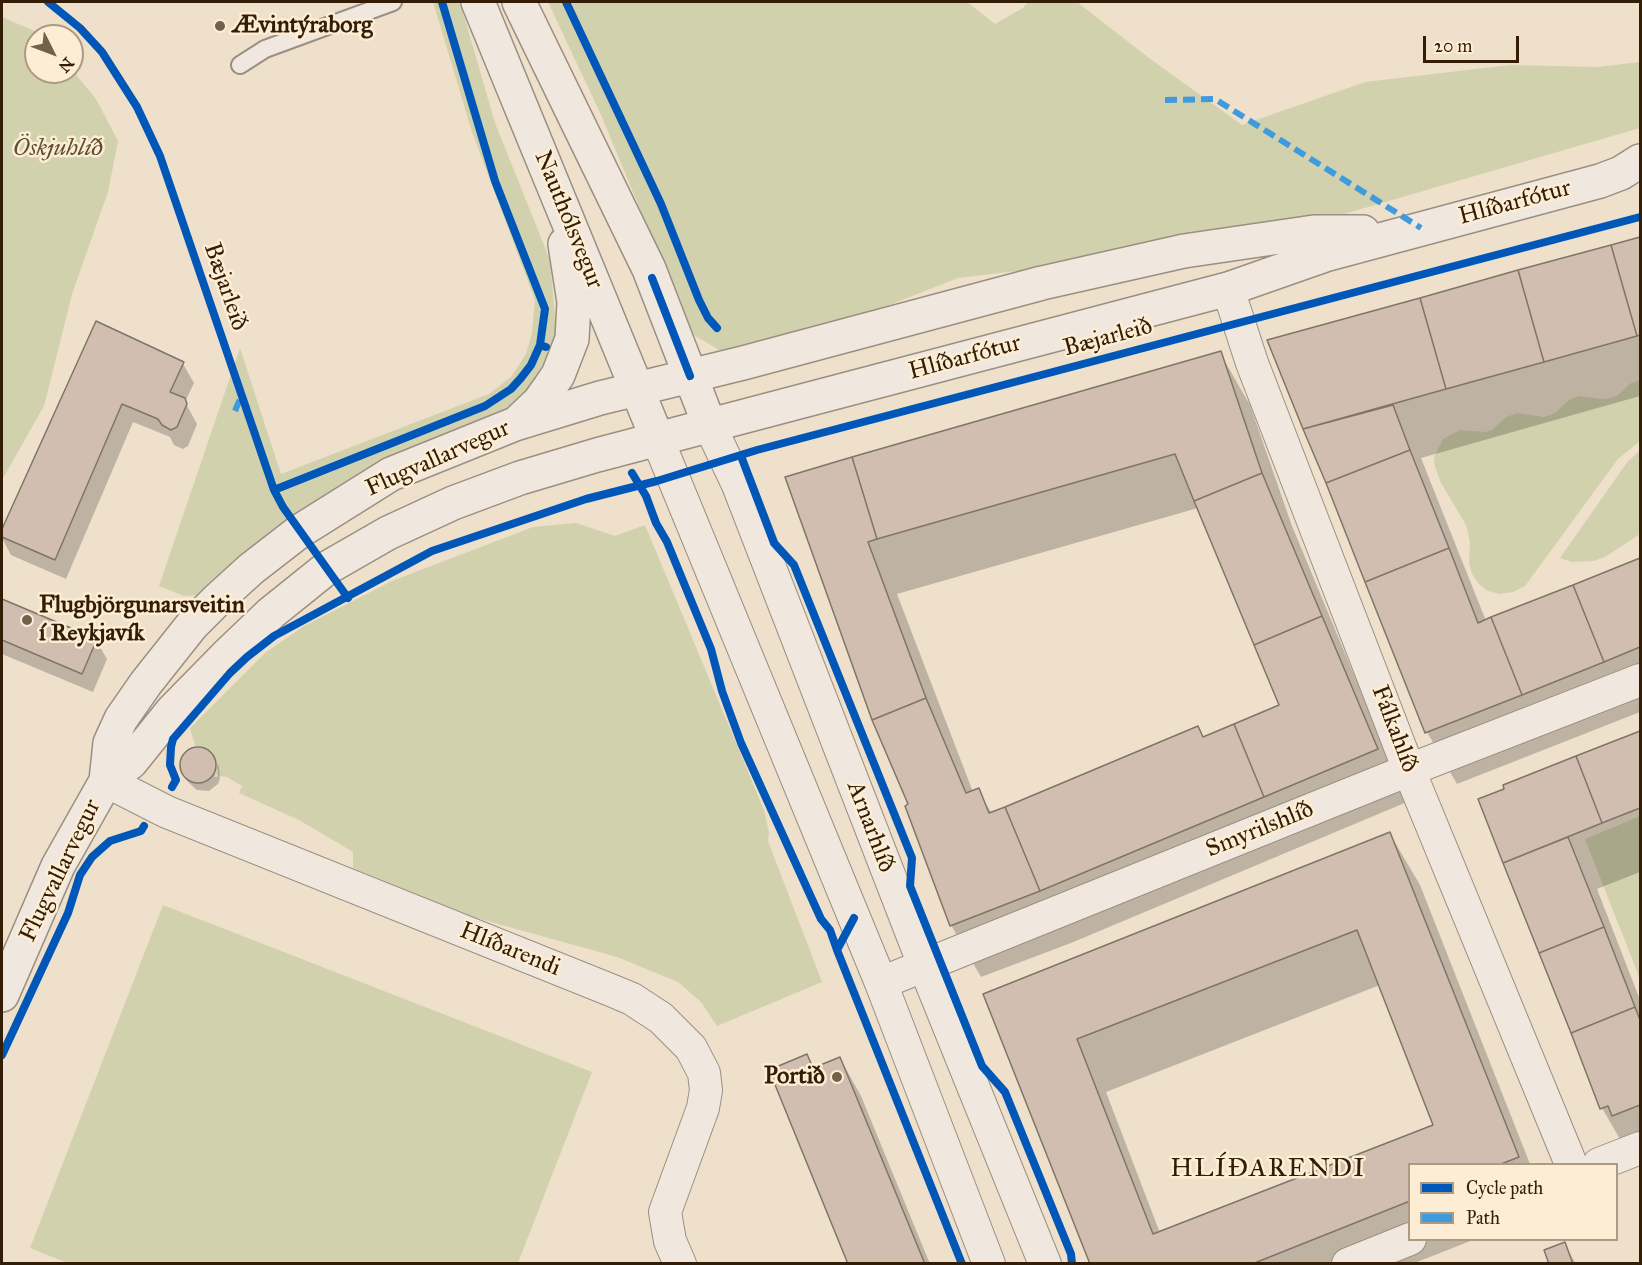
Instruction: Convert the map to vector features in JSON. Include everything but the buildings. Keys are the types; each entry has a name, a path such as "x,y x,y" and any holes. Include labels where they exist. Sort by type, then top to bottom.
{"street":[{"name":"Nauthólsvegur","path":"478,2 657,438"},
{"name":"Nauthólsvegur","path":"519,2 649,269 709,424"},
{"name":"Hlíðarfótur","path":"657,438 1228,289 1328,254 1600,181 1634,169"},
{"path":"515,424 539,402 558,375 572,339 574,302 557,192"},
{"name":"Hlíðarfótur","path":"690,376 1042,283 1184,251 1314,232 1408,231"},
{"name":"Fálkahlíð","path":"1228,289 1252,363 1409,770 1571,1163"},
{"name":"Flugvallarvegur","path":"106,781 110,743 121,719 146,683 192,625 218,599 251,569 300,531 391,474 515,424 690,376"},
{"name":"Arnarhlíð","path":"709,424 738,485 924,965 1045,1263"},
{"name":"Flugvallarvegur","path":"2,995 58,866 106,781 130,762 172,711 271,613 327,568 388,533 453,503 520,478 657,438"},
{"name":"Arnarhlíð","path":"657,438 881,983 989,1263"},
{"name":"Smyrilshlíð","path":"881,983 1409,770 1641,680"},
{"name":"Hlíðarendi","path":"106,781 167,812 614,991 632,999 661,1018 691,1048 704,1073 706,1090 703,1108 665,1212 670,1241 680,1263"},
{"path":"1602,1163 1641,1148"},
{"path":"1348,1263 1408,1240"}],"lane":[{"path":"240,65 265,49 393,2"}],"green space":[{"path":"433,2 460,2 495,123 550,260 557,339 555,357 513,408 203,595 184,596 159,586 240,348 281,474 489,394 511,377 526,354 532,333 535,300 472,132"},
{"path":"548,2 967,2 995,24 1023,8 1028,2 1077,2 1149,58 1242,125 1365,82 1510,65 1598,67 1640,62 1640,128 1344,214 1043,268 958,278 800,340 733,358 685,330 657,250 601,115"},
{"name":"Öskjuhlíð","path":"2,17 24,27 24,84 84,84 96,99 118,141 108,192 72,294 44,406 2,480"},
{"path":"1640,380 1640,441 1618,459 1525,586 1513,592 1500,594 1488,591 1472,574 1469,563 1470,542 1466,525 1441,483 1435,467 1434,457 1443,439 1460,430 1485,432 1492,430 1506,417 1517,413 1544,417 1555,413 1570,399 1579,396 1611,398 1631,383"},
{"path":"1640,451 1640,534 1605,557 1594,561 1572,562 1560,558 1629,460"},
{"path":"576,523 615,536 645,525 764,810 769,833 768,841 822,982 717,1026 701,1002 678,982 617,957 473,917 353,868 353,852 299,820 239,793 242,786 227,777 213,775 216,762 211,752 201,746 195,746 190,728 265,653 304,626 392,581 533,527"},
{"path":"1640,816 1640,979 1585,839"},
{"path":"163,905 592,1072 518,1263 70,1264 30,1248"}],"marked path":[{"path":"1165,100 1215,99 1421,228"},
{"path":"235,411 242,394"}],"cycle path":[{"name":"Bæjarleið","path":"48,2 80,28 102,52 137,107 160,156 274,490 283,507 348,598"},
{"path":"442,2 495,181 545,309 540,345 546,347"},
{"path":"566,2 661,204 699,300 708,318 717,328"},
{"name":"Bæjarleið","path":"172,787 176,780 170,765 173,739 230,673 247,657 274,636 432,551 586,499 657,481 757,450 1640,217"},
{"path":"652,278 690,376"},
{"path":"274,490 485,406 511,389 521,378 531,365 540,345"},
{"path":"741,456 774,543 794,565 912,858 910,886 982,1066 1005,1092 1071,1254 1072,1264"},
{"path":"632,473 646,496 656,523 667,542 711,649 722,691 741,743 821,919 830,930 837,950"},
{"path":"2,1055 68,913 80,875 92,857 110,841 141,831 144,826"},
{"path":"854,918 837,950 962,1264"}],"place":[{"name":"Ævintýraborg","path":"220,26"},
{"name":"Flugbjörgunarsveitin í Reykjavík","path":"27,620"},
{"name":"Portið","path":"837,1077"}],"district":[{"name":"HLÍÐARENDI","path":"1268,1170"}]}
